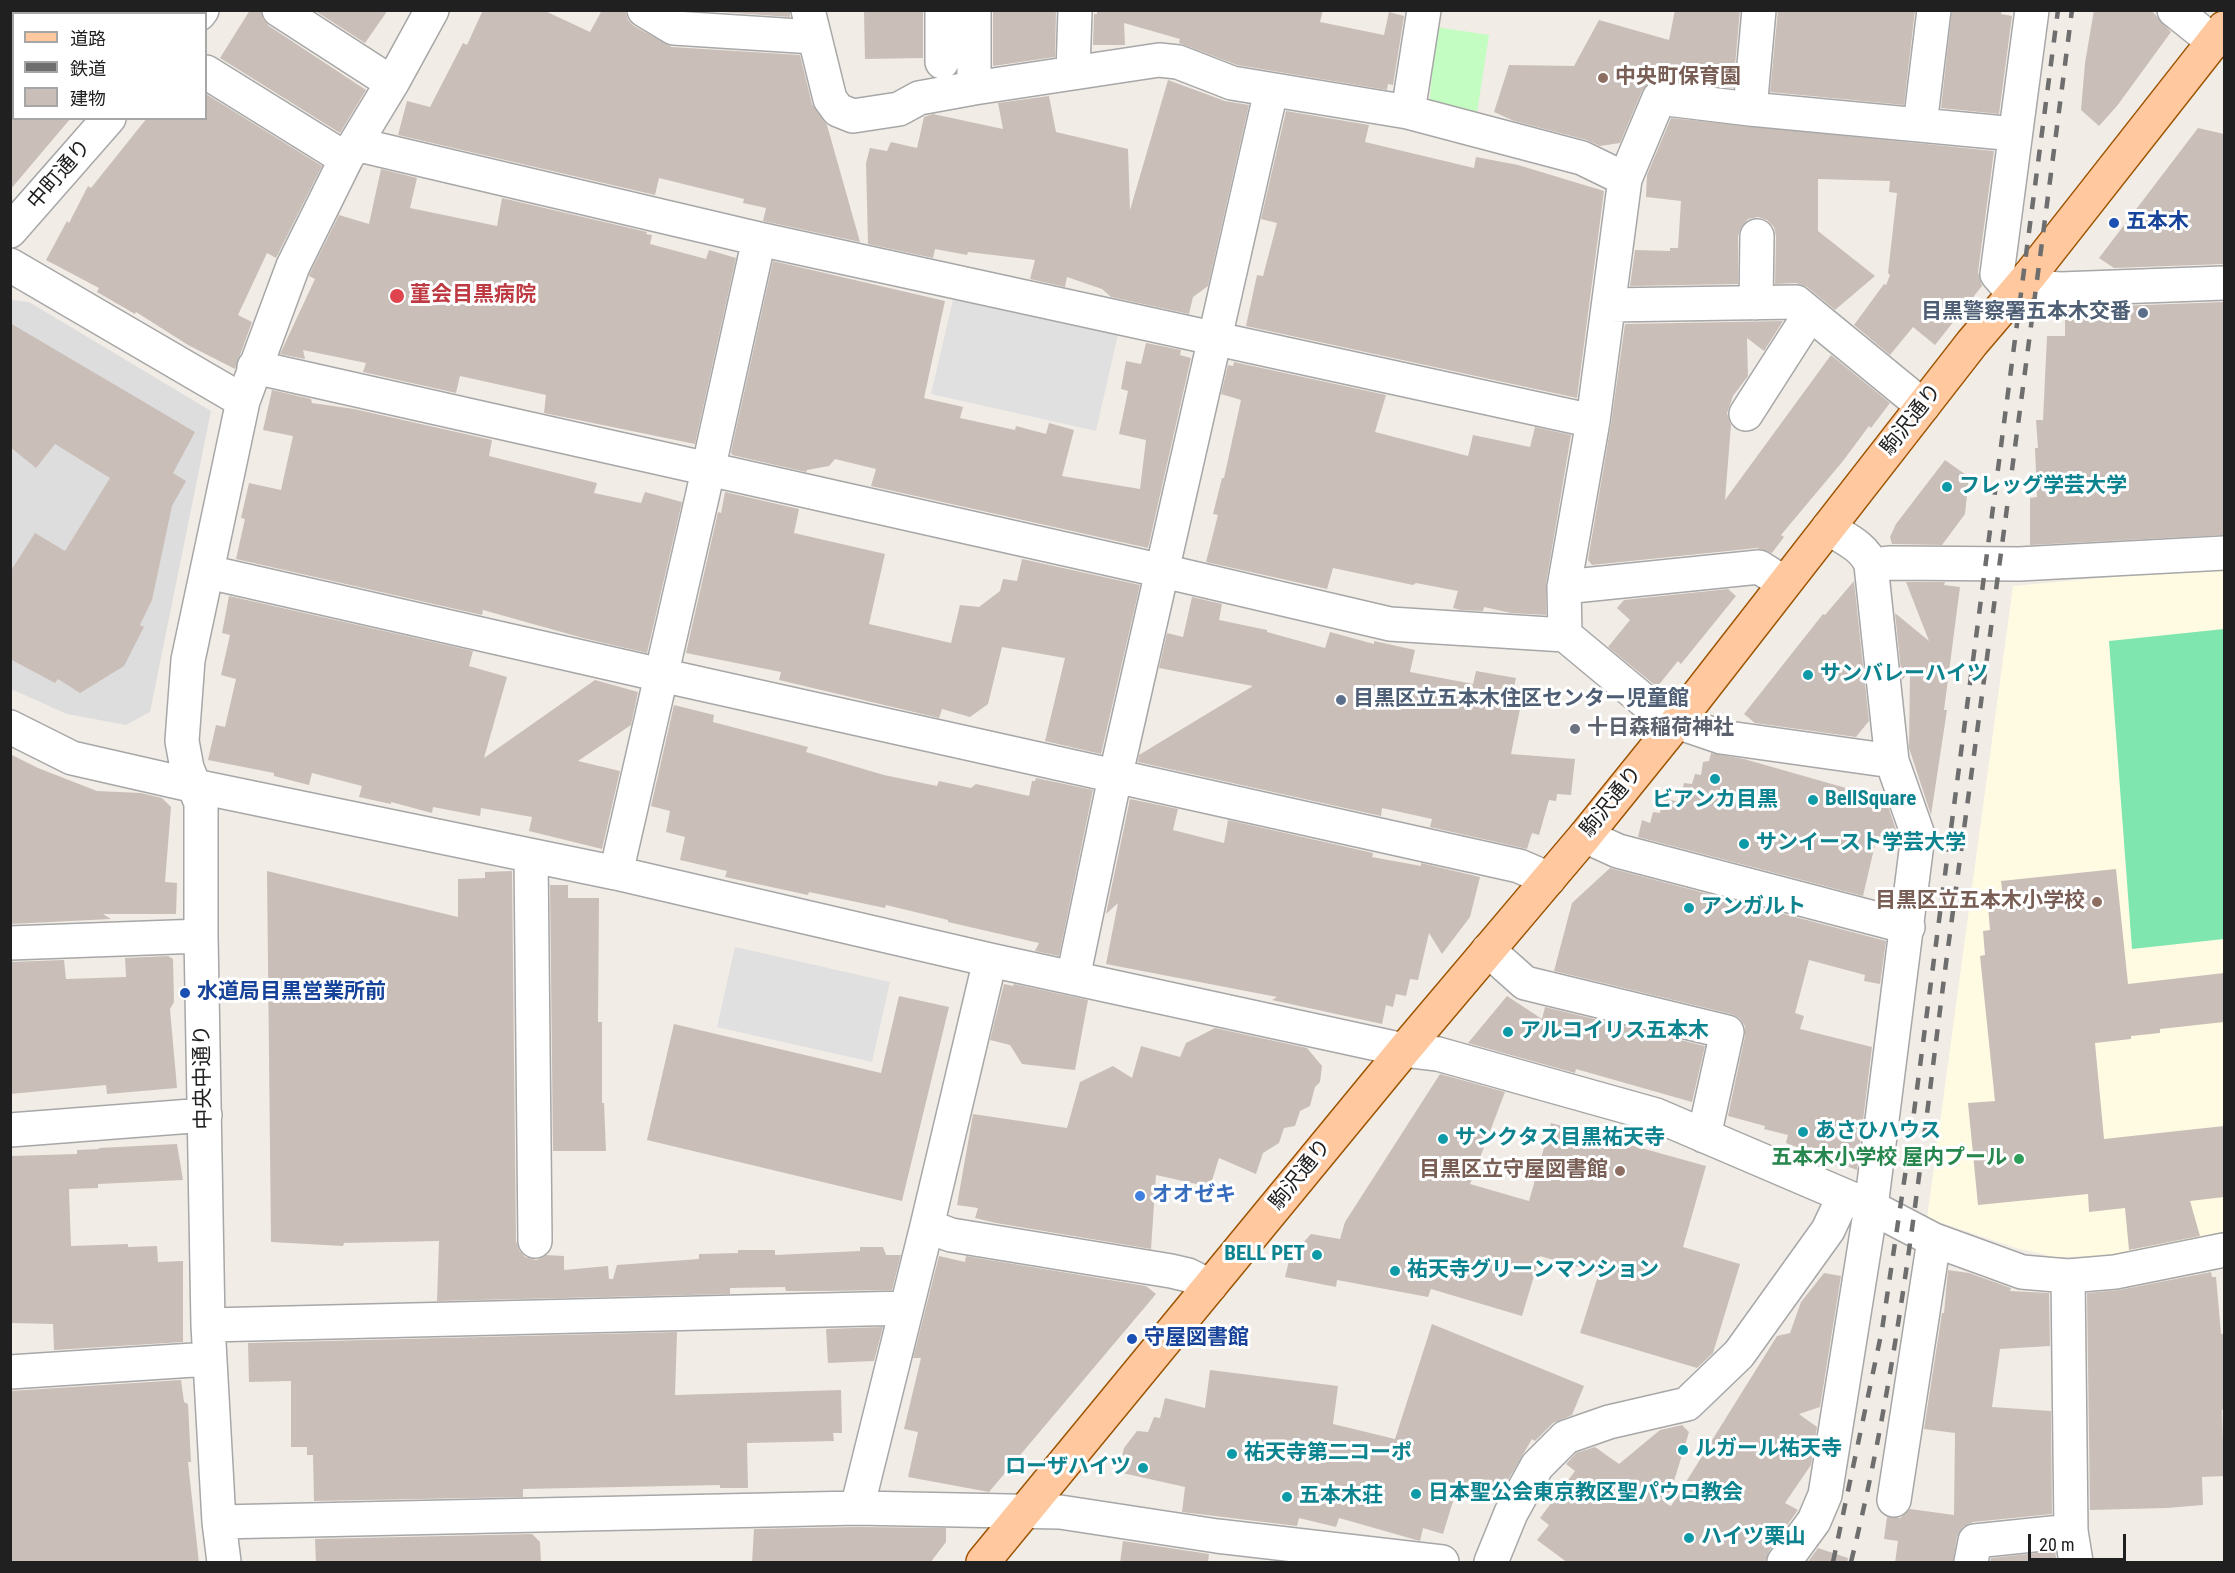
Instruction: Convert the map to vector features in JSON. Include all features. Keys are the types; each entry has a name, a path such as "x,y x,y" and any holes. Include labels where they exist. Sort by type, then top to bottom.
{"main road":[{"name":"駒沢通り","path":"983,1563 1404,1050 1585,836 1677,722 1972,343 2022,285 2219,35"}],"street":[{"path":"279,10 392,83"},
{"name":"中央中通り","path":"224,1563 219,1522 209,1359 201,936 201,803 187,768 182,741 188,660 243,401 254,367 293,266 351,151 432,10"},
{"path":"644,10 674,28 811,24 830,99 838,110 853,116 899,108 919,98 1159,60 1178,62 1232,84 1408,112 1582,158 1624,179"},
{"path":"942,10 942,62"},
{"path":"974,10 974,88"},
{"path":"1073,72 1075,10"},
{"path":"1408,112 1424,10"},
{"path":"1750,109 1759,10"},
{"path":"1920,125 1934,10"},
{"path":"2032,10 1997,274 2022,285 2061,289 2224,283"},
{"path":"2174,10 2219,35"},
{"path":"207,73 351,151 1593,421"},
{"path":"1073,978 1116,777 1271,91"},
{"path":"1565,635 1564,587 1593,421 1624,179 1659,98 2015,134"},
{"name":"中町通り","path":"10,231 107,120"},
{"path":"1756,303 1757,236"},
{"path":"616,873 759,239"},
{"path":"10,265 243,401"},
{"path":"1609,305 1796,302 1923,406"},
{"path":"1746,414 1810,314"},
{"path":"254,367 709,468 1390,624 1565,635 1648,704 1677,722 1721,736 1892,761"},
{"path":"1784,1563 1814,1521 1825,1495 1858,1201 1908,927 1918,835 1892,761 1871,566 1868,557 1861,549 1828,528"},
{"path":"1871,566 1891,563 2019,564 2224,553"},
{"path":"1564,587 1759,567 1784,583"},
{"path":"208,572 1519,866 1549,879"},
{"path":"10,727 72,758 195,786 616,873 990,960 1404,1050 1438,1054 1644,1112 1858,1201 1934,1240 2022,1272 2068,1276 2115,1272 2224,1250"},
{"path":"1585,836 1618,851 1908,927"},
{"path":"531,856 535,1241"},
{"path":"10,943 201,936"},
{"path":"1488,950 1526,983 1727,1032 1704,1136"},
{"path":"857,1508 990,960"},
{"path":"10,1130 205,1115"},
{"path":"1491,1563 1511,1513 1537,1466 1566,1437 1609,1422 1687,1404 1739,1354 1828,1230 1858,1201"},
{"path":"927,1226 951,1235 1171,1271 1188,1275 1210,1286"},
{"path":"1894,1500 1934,1240"},
{"path":"2068,1276 2071,1531 2076,1563"},
{"path":"208,1325 906,1308"},
{"path":"10,1372 209,1359"},
{"path":"219,1522 857,1508 1060,1512 1215,1549 1442,1563"},
{"path":"1971,1563 1975,1541 2071,1531"}],"shaded area":[{"path":"954,295 1118,334 1096,431 931,394"},
{"path":"11,300 29,302 211,411 150,712 126,725 67,714 11,689"},
{"name":"目黒区立五本木小学校","path":"2224,567 2224,1234 2106,1256 2055,1257 2016,1248 1927,1218 2013,586"},
{"path":"735,947 890,982 872,1062 717,1027"}],"green space":[{"path":"1436,27 1489,35 1476,119 1429,108"},
{"path":"2224,629 2224,939 2132,949 2109,641"}],"building":[{"path":"250,10 261,10 263,19 269,26 366,90 340,133 220,58"},
{"path":"314,10 388,10 365,43"},
{"path":"483,10 543,10 590,32 602,10 625,10 628,20 634,26 672,47 800,55 812,104 827,125 860,242 763,221 766,208 743,203 744,199 659,178 655,195 398,135 407,101 430,107 463,43 467,45"},
{"path":"694,10 790,10 790,17"},
{"path":"864,10 923,10 923,58 865,59"},
{"path":"993,10 1056,10 1055,57 993,66"},
{"path":"1097,10 1323,10 1320,22 1384,35 1389,12 1404,16 1393,85 1388,84 1387,90 1237,65 1179,43 1180,39 1124,23 1125,45 1093,45 1094,14 1097,14"},
{"path":"1675,10 1740,10 1733,88 1661,79 1650,82 1642,91 1620,143 1600,146 1587,140 1514,121 1494,112 1509,65 1574,66 1599,20 1669,40"},
{"path":"1778,10 1915,10 1904,105 1770,92"},
{"path":"1952,10 2002,10 2001,14 2012,16 1999,114 1941,108"},
{"path":"2094,10 2151,10 2171,32 2117,106 2099,126 2081,110 2085,63"},
{"path":"1168,80 1225,101 1249,105 1208,286 1193,297 1189,314 1111,297 1102,289 1067,277 1065,287 1030,279 1035,260 968,252 967,255 935,249 933,258 868,244 866,163 870,148 887,151 891,142 917,148 924,117 933,114 1003,129 998,103 1049,96 1056,132 1128,149 1130,210"},
{"path":"207,95 322,166 276,258 267,253 238,315 252,322 235,369 188,345 136,312 135,314 97,292 99,288 46,260 88,186 91,188 145,120 207,120"},
{"path":"1286,111 1369,125 1365,142 1474,168 1476,157 1518,165 1604,191 1577,398 1246,326 1257,275 1263,276 1277,223 1261,219"},
{"path":"10,118 12,120 69,120 10,190"},
{"path":"1671,118 1994,151 1978,272 1982,286 1935,345 1913,327 1890,355 1854,325 1884,284 1886,285 1890,275 1888,273 1897,193 1889,192 1890,181 1818,179 1818,231 1875,276 1835,310 1807,287 1796,283 1775,284 1776,236 1774,227 1767,220 1758,217 1748,219 1741,227 1738,236 1738,284 1630,286 1635,250 1670,251 1670,248 1678,248 1681,201 1646,197 1647,175"},
{"path":"2198,128 2224,134 2224,264 2114,268 2099,258"},
{"path":"381,169 417,178 410,208 497,226 502,198 647,232 646,234 652,235 650,244 706,259 709,250 736,258 695,444 544,413 546,395 460,376 456,393 363,372 366,363 303,350 305,359 280,354 315,279 309,276 310,273 339,215 369,224"},
{"path":"773,261 945,301 924,398 963,407 960,418 1015,430 1016,426 1046,434 1049,423 1074,430 1062,476 1140,489 1146,440 1119,434 1128,391 1121,389 1126,361 1141,364 1146,343 1181,350 1180,355 1191,358 1148,548 871,486 876,469 835,459 829,466 806,472 732,455"},
{"path":"2224,302 2224,535 2030,545 2030,498 2037,497 2036,420 2043,420 2047,336 2065,336 2065,308"},
{"path":"1783,321 1764,351 1747,338 1748,376 1733,396 1727,413 1731,425 1725,500 1831,355 1890,403 1871,428 1869,426 1781,535 1784,537 1772,553 1757,548 1592,565 1588,560 1625,324"},
{"path":"10,323 195,432 173,473 186,481 172,506 152,600 140,625 144,627 124,666 80,693 58,679 55,683 10,659 10,572 35,533 65,551 110,478 55,444 36,468 10,447"},
{"path":"1234,362 1386,395 1375,432 1468,456 1473,435 1530,447 1535,427 1571,435 1546,584 1546,615 1511,613 1484,607 1483,611 1460,610 1453,608 1458,591 1416,583 1413,585 1333,568 1327,589 1206,562 1218,515 1213,514 1222,478 1224,478 1241,400 1221,394 1228,365 1233,366"},
{"path":"272,390 311,399 312,403 354,409 492,440 489,456 597,483 594,493 641,503 645,492 682,502 647,653 483,610 482,615 236,559 245,519 241,518 249,483 281,490 293,436 263,430"},
{"path":"1945,460 1969,477 1965,514 1942,545 1892,544 1890,537 1896,524"},
{"path":"725,492 799,509 794,533 885,554 869,624 951,643 960,605 979,607 1000,591 1003,579 1017,581 1022,559 1140,585 1101,754 1045,741 1065,658 1002,647 988,704 970,717 942,709 939,718 779,680 781,672 686,653 718,512 721,513"},
{"name":"サンバレーハイツ","path":"1854,581 1869,721 1856,737 1755,723 1744,714 1823,614 1825,615"},
{"path":"1906,582 1945,582 1944,585 1960,587 1944,710 1947,710 1931,815 1909,748 1910,670 1902,680 1895,613 1929,641"},
{"path":"1728,589 1736,596 1681,664 1678,661 1657,687 1608,647 1630,620 1617,608 1624,600"},
{"path":"229,596 473,651 469,666 507,677 484,758 595,680 638,692 631,725 578,761 620,771 602,849 529,831 532,817 481,808 480,816 433,807 432,813 391,802 391,804 359,797 362,786 312,773 309,785 274,776 274,773 208,760 216,725 225,727 236,679 221,675 230,635 222,633"},
{"path":"1192,597 1222,604 1219,620 1267,630 1267,632 1325,648 1330,632 1374,644 1374,641 1415,650 1410,672 1473,684 1476,671 1516,678 1514,687 1524,689 1511,754 1575,759 1571,795 1557,794 1556,801 1549,800 1539,835 1532,833 1527,849 1430,827 1432,819 1382,808 1381,816 1138,762 1139,755 1253,686 1159,668 1167,633 1183,637"},
{"path":"674,705 714,715 713,722 808,747 806,752 884,775 937,786 939,781 971,788 976,784 1029,796 1032,781 1036,778 1093,790 1059,956 1035,951 1039,943 886,905 885,908 809,892 808,895 725,877 727,871 680,860 685,837 666,832 670,811 651,806"},
{"path":"1711,753 1744,759 1846,788 1884,794 1899,839 1877,836 1863,896 1638,837 1642,820 1650,823 1653,812 1660,813 1662,798 1680,802 1684,783 1692,784 1695,774 1701,775 1703,762 1709,761"},
{"path":"10,754 38,768 97,791 141,793 162,798 171,807 165,882 177,883 176,914 103,914 111,919 10,924"},
{"path":"1130,799 1178,809 1173,830 1224,843 1228,820 1373,853 1372,857 1421,866 1421,863 1480,877 1470,917 1442,954 1429,933 1418,980 1410,979 1406,996 1396,994 1393,1007 1386,1005 1382,1024 1272,1000 1277,997 1106,964 1118,903 1106,914"},
{"path":"1610,868 1886,941 1880,984 1864,981 1865,975 1809,960 1795,1013 1804,1016 1800,1029 1872,1047 1857,1170 1786,1143 1788,1135 1728,1116 1745,1036 1745,1026 1739,1018 1731,1014 1554,971 1572,903"},
{"path":"2116,869 2128,984 2224,973 2224,1022 2160,1029 2160,1033 2095,1043 2104,1139 2224,1126 2224,1197 2190,1201 2200,1236 2129,1250 2125,1208 2089,1212 2088,1194 1978,1205 1968,1103 1995,1101 1980,956 1985,955 1983,931 1990,930 1988,906 2004,905 2001,881"},
{"path":"267,871 458,917 458,879 485,878 485,872 512,871 516,1241 525,1257 536,1260 546,1255 564,1256 564,1270 608,1266 609,1279 613,1279 617,1265 699,1259 699,1254 738,1253 738,1250 775,1250 775,1255 860,1251 860,1247 883,1247 886,1255 901,1255 892,1290 786,1291 785,1287 730,1288 730,1294 437,1301 439,1241 344,1243 343,1246 271,1242"},
{"path":"550,885 568,885 568,898 599,898 598,1022 602,1022 602,1103 604,1103 606,1151 553,1151"},
{"path":"168,956 173,959 174,1002 170,1009 177,1088 107,1094 106,1085 10,1094 10,962 64,960 66,979 126,977 125,958"},
{"path":"1004,984 1013,986 1014,984 1088,1000 1075,1070 1022,1064 1010,1045 990,1040"},
{"path":"899,996 949,1007 902,1201 647,1140 674,1024 881,1073"},
{"path":"1507,996 1542,1019 1545,1007 1705,1046 1692,1102 1576,1069 1575,1073 1468,1043"},
{"path":"1215,1028 1307,1048 1322,1066 1320,1082 1315,1087 1310,1106 1300,1111 1295,1126 1284,1128 1279,1143 1263,1153 1256,1174 1219,1158 1210,1187 1156,1175 1151,1249 996,1223 975,1218 978,1208 957,1205 973,1114 1067,1128 1080,1082 1113,1066 1132,1078 1141,1046 1180,1057 1186,1043"},
{"path":"1440,1074 1505,1092 1470,1184 1529,1201 1551,1123 1706,1166 1683,1247 1740,1264 1713,1353 1697,1368 1580,1333 1599,1273 1540,1256 1522,1316 1431,1289 1428,1297 1337,1280 1336,1287 1285,1277 1290,1257 1311,1234 1340,1239 1345,1222"},
{"path":"177,1144 183,1180 98,1184 98,1188 69,1189 71,1246 128,1244 128,1247 157,1246 158,1262 183,1261 183,1342 54,1350 53,1324 10,1323 10,1156 77,1154 77,1150"},
{"path":"939,1256 965,1262 966,1256 1146,1286 1156,1294 989,1492 908,1477 918,1432 904,1429 921,1358 913,1358"},
{"path":"1948,1270 1969,1273 2011,1288 2010,1291 2049,1293 2050,1346 2000,1349 1992,1407 2051,1411 2052,1514 1973,1522 1963,1527 1957,1537 1953,1563 1895,1563 1898,1541 1884,1539 1887,1517 1900,1518 1910,1509 1954,1515 1955,1433 1924,1429 1942,1313 1944,1313"},
{"path":"2211,1272 2212,1277 2216,1277 2221,1334 2224,1334 2224,1409 2222,1410 2224,1476 2202,1477 2203,1505 2090,1510 2087,1293 2119,1290"},
{"path":"1824,1273 1841,1276 1820,1407 1799,1414 1817,1427 1811,1465 1785,1503 1798,1510 1769,1551 1766,1563 1568,1563 1537,1540 1549,1525 1540,1518 1575,1471 1566,1464 1576,1453 1595,1447 1619,1464 1660,1430 1682,1425 1689,1432 1667,1504 1671,1506 1777,1336 1790,1333 1801,1302"},
{"path":"1432,1324 1584,1386 1572,1415 1553,1423 1535,1441 1532,1439 1498,1497 1458,1485 1443,1534 1423,1528 1420,1541 1339,1518 1336,1527 1299,1518 1297,1526 1182,1512 1185,1487 1118,1472 1124,1448 1137,1431 1148,1432 1154,1417 1160,1418 1165,1398 1205,1408 1210,1370 1338,1386 1333,1424 1395,1439"},
{"path":"883,1327 874,1361 828,1363 826,1329"},
{"path":"677,1332 675,1395 841,1390 842,1433 833,1433 834,1441 747,1443 748,1488 720,1488 720,1485 523,1489 523,1497 314,1501 313,1455 307,1455 307,1447 291,1447 291,1381 249,1382 248,1343"},
{"path":"181,1380 184,1402 188,1404 191,1462 188,1462 199,1563 10,1563 10,1391"},
{"path":"946,1528 946,1542 930,1563 752,1563 754,1529"},
{"path":"532,1534 540,1542 541,1563 316,1563 315,1539"},
{"path":"1123,1541 1209,1554 1208,1563 1120,1563"},
{"path":"1818,1548 1848,1558 1847,1563 1807,1563"},
{"path":"2055,1551 2057,1563 1990,1563 1991,1558"}],"railway":[{"path":"1833,1562 1882,1330 1911,1135 2058,10"},
{"path":"1851,1562 1897,1333 1919,1179 2072,10"}],"place":[{"name":"中央町保育園","path":"1603,78"},
{"name":"五本木","path":"2114,223"},
{"name":"菫会目黒病院","path":"397,296"},
{"name":"目黒警察署五本木交番","path":"2143,313"},
{"name":"フレッグ学芸大学","path":"1947,487"},
{"name":"サンバレーハイツ","path":"1808,675"},
{"name":"目黒区立五本木住区センター児童館","path":"1341,700"},
{"name":"十日森稲荷神社","path":"1575,729"},
{"name":"ビアンカ目黒","path":"1715,779"},
{"name":"BellSquare","path":"1813,800"},
{"name":"サンイースト学芸大学","path":"1744,844"},
{"name":"目黒区立五本木小学校","path":"2097,902"},
{"name":"アンガルト","path":"1689,908"},
{"name":"水道局目黒営業所前","path":"185,993"},
{"name":"アルコイリス五本木","path":"1508,1032"},
{"name":"あさひハウス","path":"1803,1132"},
{"name":"サンクタス目黒祐天寺","path":"1443,1139"},
{"name":"五本木小学校 屋内プール","path":"2019,1159"},
{"name":"目黒区立守屋図書館","path":"1620,1171"},
{"name":"オオゼキ","path":"1140,1196"},
{"name":"BELL PET","path":"1317,1255"},
{"name":"祐天寺グリーンマンション","path":"1395,1271"},
{"name":"守屋図書館","path":"1132,1339"},
{"name":"ルガール祐天寺","path":"1683,1450"},
{"name":"祐天寺第二コーポ","path":"1232,1454"},
{"name":"ローザハイツ","path":"1143,1468"},
{"name":"日本聖公会東京教区聖パウロ教会","path":"1416,1494"},
{"name":"五本木荘","path":"1287,1497"},
{"name":"ハイツ栗山","path":"1689,1538"}]}
